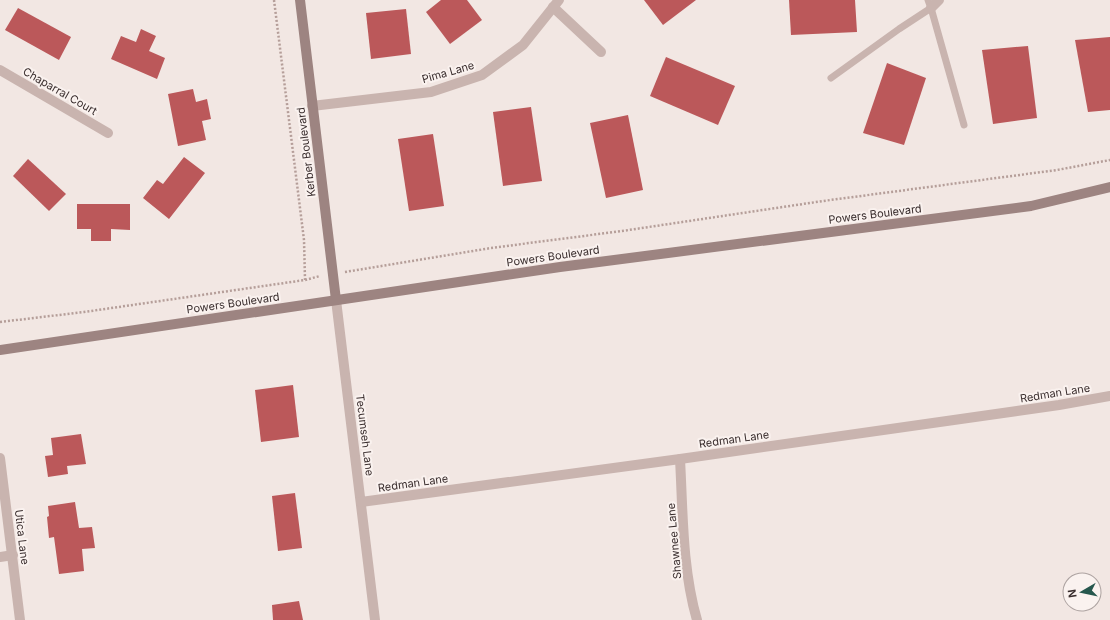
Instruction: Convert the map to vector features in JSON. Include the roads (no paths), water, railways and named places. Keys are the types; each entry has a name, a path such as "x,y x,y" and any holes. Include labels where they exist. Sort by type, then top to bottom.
{"main road":[{"name":"Kerber Boulevard","path":"300,0 336,300"},
{"name":"Powers Boulevard","path":"0,350 560,267 1031,206 1110,187"}],"street":[{"path":"930,4 939,0"},
{"name":"Pima Lane","path":"312,106 431,92 482,75 523,45 556,4"},
{"path":"556,4 601,52"},
{"name":"Chaparral Court","path":"0,70 108,133"},
{"name":"Tecumseh Lane","path":"336,300 375,620"},
{"name":"Redman Lane","path":"361,502 680,459 1059,405 1110,396"},
{"name":"Utica Lane","path":"0,458 20,620"},
{"name":"Shawnee Lane","path":"680,459 685,550 692,603 697,620"},
{"path":"0,557 13,555"}],"lane":[{"path":"831,78 899,29 930,4 964,125"}]}
